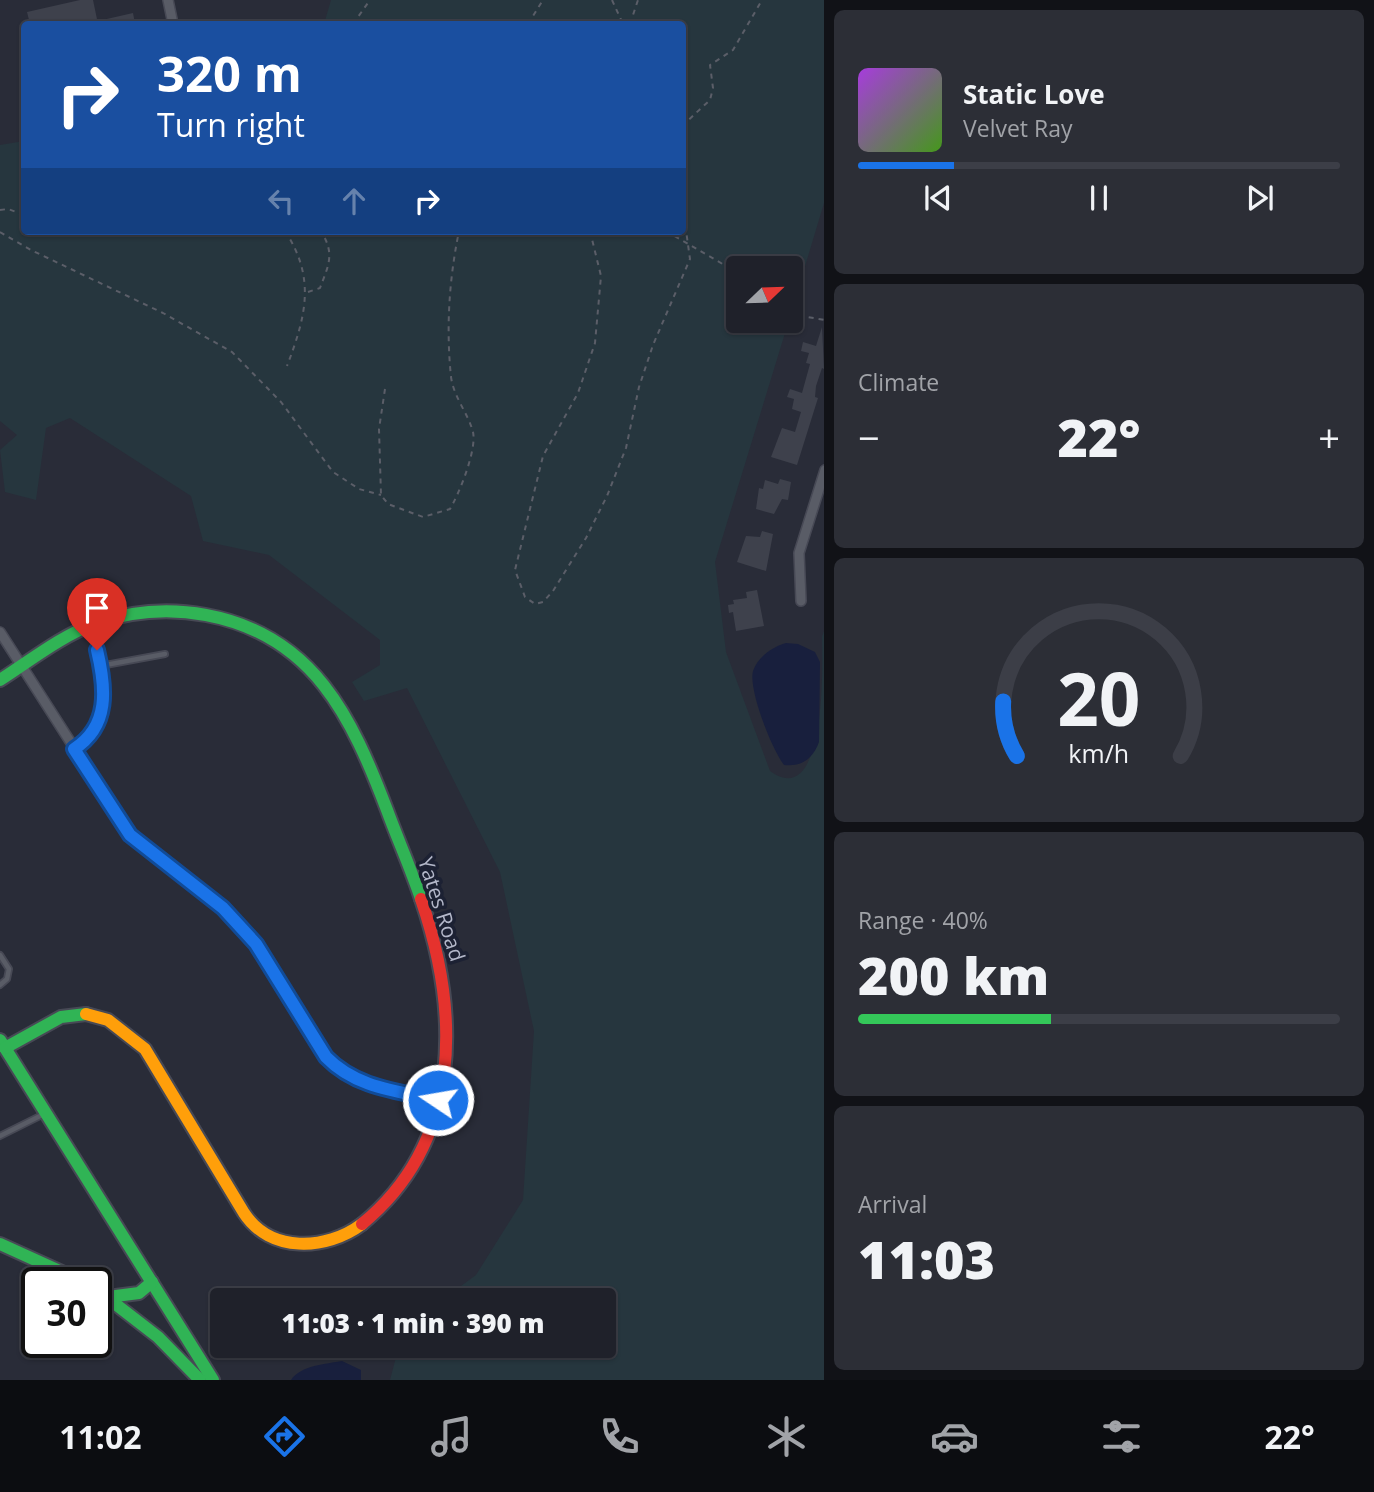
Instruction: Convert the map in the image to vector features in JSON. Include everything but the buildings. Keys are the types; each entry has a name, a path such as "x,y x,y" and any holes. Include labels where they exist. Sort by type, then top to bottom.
{"main road":[{"name":"Yates Road","path":"0,680 88,628 146,612 181,611 224,618 266,635 297,657 323,682 353,731 419,890 441,958 447,1035 445,1075 438,1100 426,1138 404,1183 376,1214 340,1239 315,1244 289,1244 256,1229 145,1049 128,1031 109,1019 82,1012 54,1019 2,1044"},
{"path":"2,1044 213,1380"},
{"path":"0,1244 51,1267"},
{"path":"112,1296 139,1293 152,1282"},
{"path":"112,1300 158,1337 200,1380"}],"street":[{"path":"168,0 172,21"},
{"path":"802,601 799,553 824,470"},
{"path":"0,632 130,835 223,908 247,933 326,1057 339,1070 373,1086 438,1100"}],"lane":[{"path":"74,749 96,730 102,711 100,666 88,628"},
{"path":"100,666 165,654"},
{"path":"0,955 9,970 7,979 0,985"},
{"path":"0,1136 46,1113"}],"path":[{"path":"355,21 370,0"},
{"path":"530,21 543,0"},
{"path":"612,0 622,21"},
{"path":"631,21 638,0"},
{"path":"686,122 710,100 713,88 710,65 733,50 761,0"},
{"path":"0,210 8,209 21,214"},
{"path":"591,235 601,276 595,343 578,393 543,456 515,570 525,597 536,604 543,602 553,591 586,538 607,496 626,448 639,387 690,259 691,246 686,222"},
{"path":"0,232 31,250 163,313 232,352 281,401 333,472 359,489 382,495"},
{"path":"287,366 304,313 307,292 297,250 288,235"},
{"path":"307,292 320,288 328,268 330,247 323,235"},
{"path":"385,389 379,429 382,495 388,504 423,517 450,509 458,495 474,442 473,430 460,407 452,380 447,319 458,235"},
{"path":"673,235 726,266"},
{"path":"803,316 824,320"}],"shaded area":[{"path":"331,0 824,0 824,203 803,273 803,256 726,256 726,333 785,333 715,562 726,652 770,771 788,778 801,772 811,756 817,732 824,631 824,1380 390,1380 396,1358 616,1358 616,1288 458,1288 476,1275 523,1200 534,1031 500,872 407,688 364,701 352,682 380,665 380,640 269,555 203,541 191,496 70,418 46,428 36,500 5,492 0,450 17,435 0,421 0,145 21,142 21,235 686,235 686,21 325,21"}],"water":[{"path":"786,643 798,644 815,652 820,662 819,742 806,761 796,765 784,765 779,757 757,705 752,680 755,666 762,657"},
{"path":"342,1361 361,1370 361,1380 291,1380 307,1368"}],"traffic: fast":[{"path":"0,680 83,628 137,613 164,611 206,615 243,625 275,641 302,661 343,713 374,776 421,899"},
{"path":"5,1048 61,1017 86,1014"},
{"path":"0,1040 213,1380"},
{"path":"0,1244 51,1267"},
{"path":"112,1296 139,1293 152,1282"},
{"path":"112,1301 158,1337 200,1380"}],"traffic: slow":[{"path":"86,1014 108,1020 145,1049 244,1213 255,1226 268,1235 299,1244 332,1239 362,1224"}],"traffic: jam":[{"path":"362,1224 395,1191 419,1154 435,1115 444,1073 446,1030 442,986 434,942 421,899"}],"route":[{"path":"97,650 102,677 102,711 96,730 74,749 130,835 223,908 238,923 256,944 326,1057 339,1070 353,1079 373,1086 438,1100"}]}
